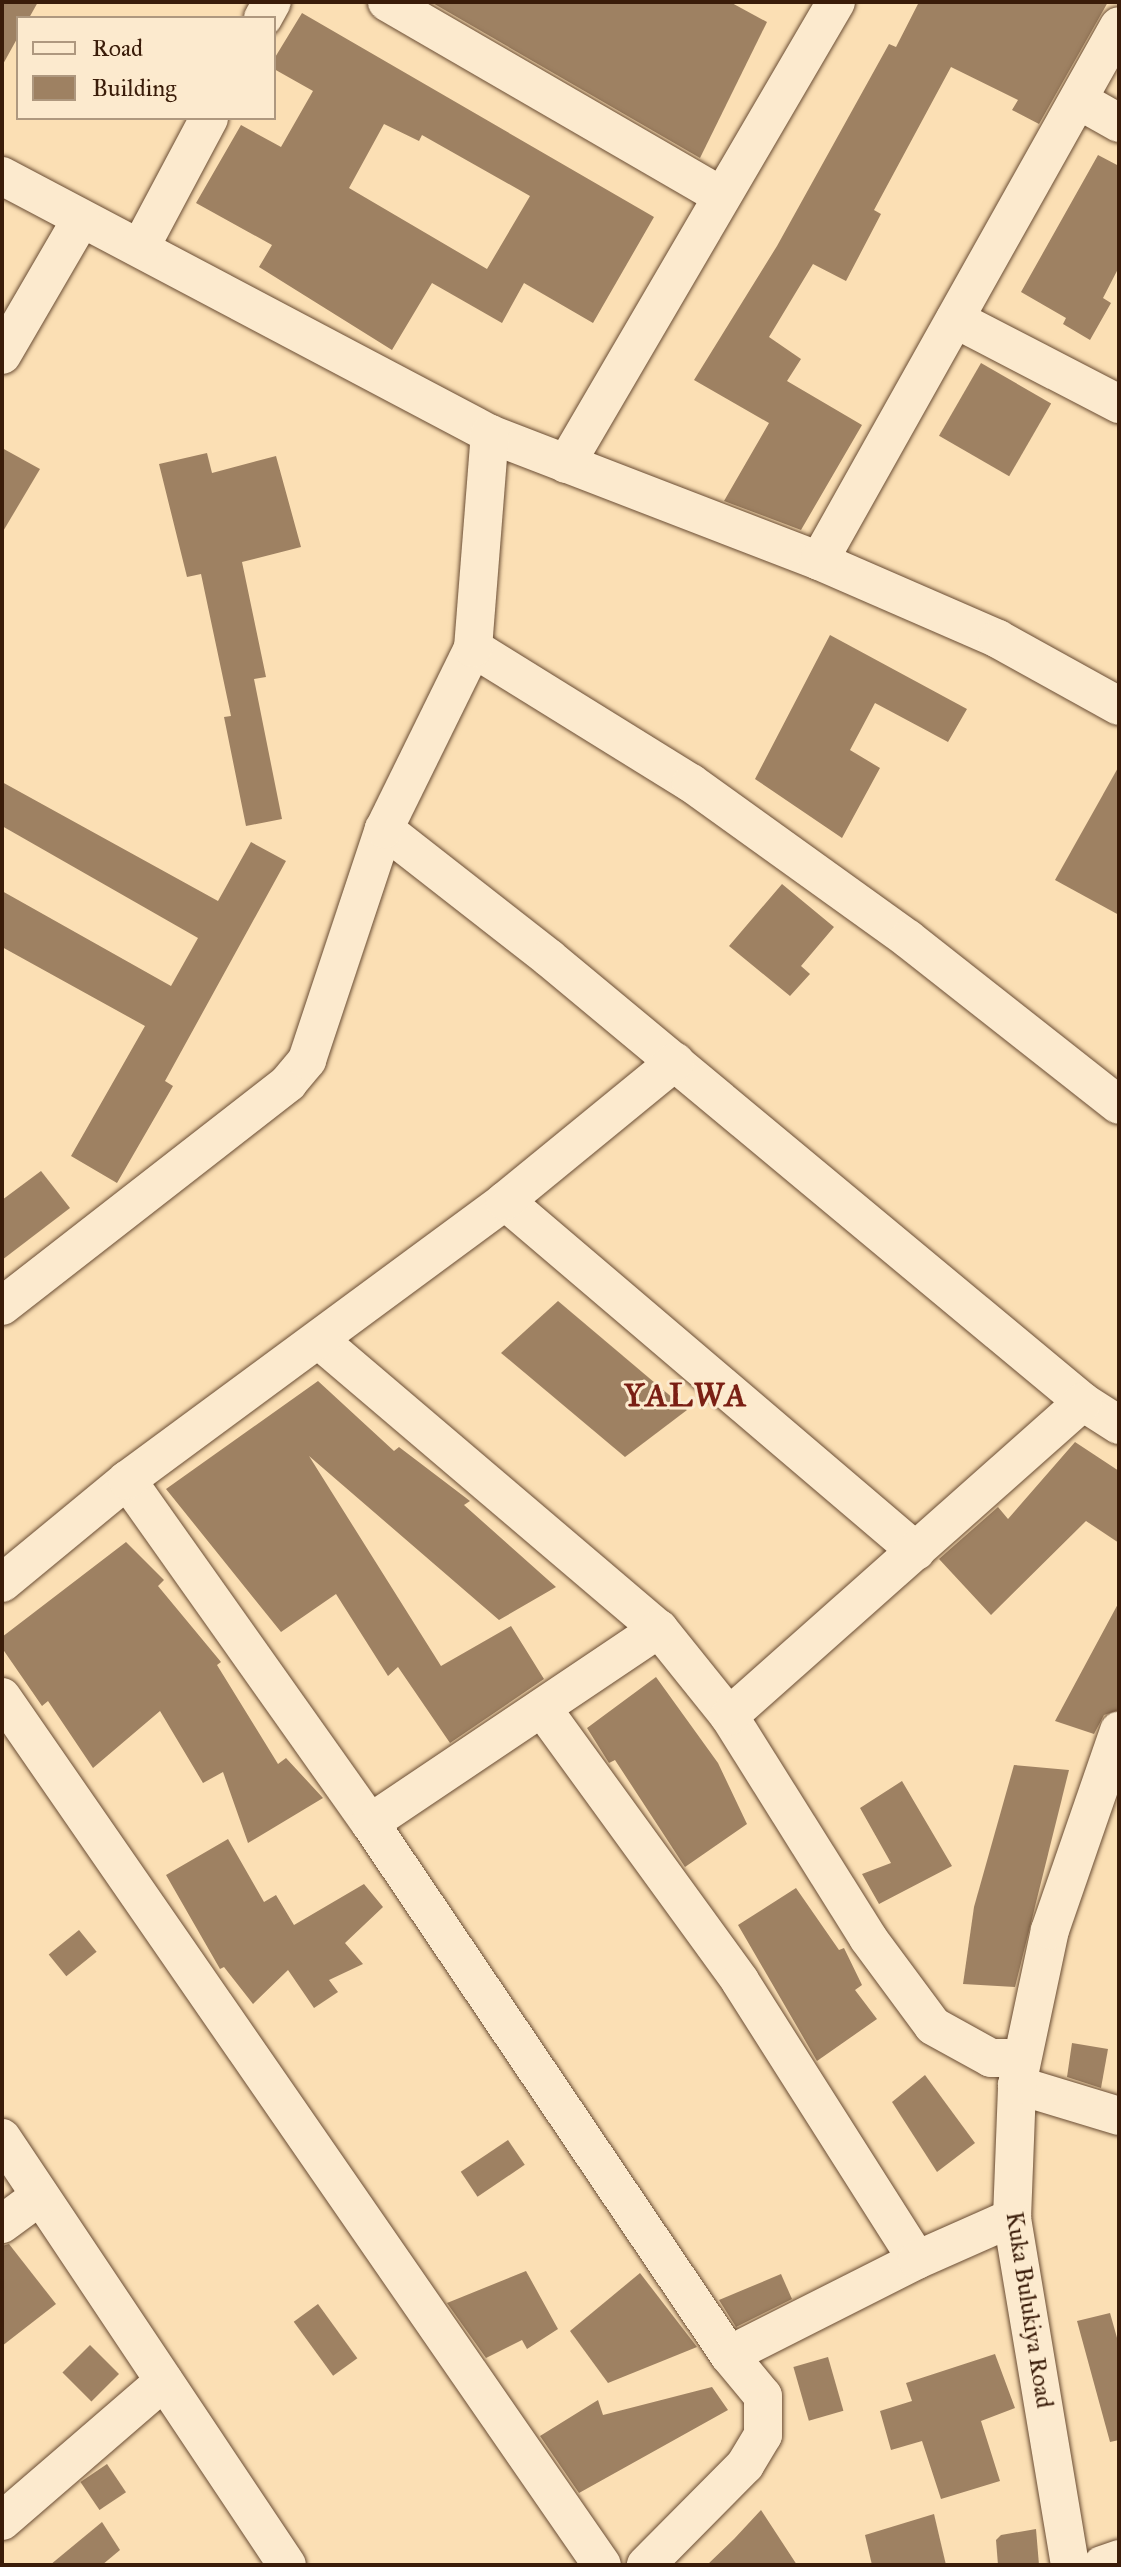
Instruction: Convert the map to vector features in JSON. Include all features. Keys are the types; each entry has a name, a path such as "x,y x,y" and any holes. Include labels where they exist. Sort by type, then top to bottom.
{"street":[{"path":"387,2 722,196"},
{"path":"566,464 836,2"},
{"path":"819,561 1080,101 1119,26"},
{"path":"1080,101 1119,123"},
{"path":"140,248 208,120"},
{"path":"2,176 490,434 819,561 998,639 1119,706"},
{"path":"2,355 81,219"},
{"path":"955,319 1119,404"},
{"path":"2,1306 298,1071 330,998 384,829 473,648 490,434"},
{"path":"473,648 691,783 908,939 1119,1105"},
{"path":"384,829 675,1062 1083,1402 1119,1425"},
{"path":"2,1583 127,1480 505,1201 675,1062"},
{"path":"505,1201 916,1551"},
{"path":"319,1340 659,1629 729,1716 868,1938 933,2026 991,2058 1119,2116"},
{"path":"729,1716 1083,1402"},
{"path":"127,1480 370,1823 729,2355 763,2396 763,2435 745,2465 646,2565"},
{"path":"370,1823 659,1629"},
{"path":"2,1697 602,2565"},
{"path":"542,1708 740,1981 917,2260"},
{"name":"Kuka Bulukiya Road","path":"1070,2565 1012,2218 1019,2071 1050,1930 1119,1731"},
{"path":"2,2138 287,2565"},
{"path":"2,2224 40,2196"},
{"path":"729,2355 917,2260 1012,2218"},
{"path":"2,2521 164,2381"},
{"path":"1102,2565 1119,2559"}],"building":[{"path":"2,2 38,2 30,16 16,16 16,41 2,66"},
{"path":"431,2 730,2 767,22 700,158"},
{"path":"919,2 1108,2 1039,124 1012,110 1018,100 951,67 874,210 881,214 846,281 813,264 769,337 801,359 787,381 862,425 801,530 724,501 769,423 694,380 777,246 889,44 896,47"},
{"path":"302,13 654,217 593,323 524,283 502,323 432,283 392,350 259,267 272,245 196,203 241,125 281,147 313,91 276,70 276,56","holes":["384,124 419,141 422,135 530,196 487,269 349,188"]},
{"path":"1098,155 1119,166 1119,267 1103,298 1111,303 1090,340 1063,324 1066,318 1021,292"},
{"path":"981,363 1051,403 1009,476 939,436"},
{"path":"2,448 40,469 2,533"},
{"path":"207,453 212,473 276,456 301,547 242,562 266,677 254,679 282,819 246,826 224,717 231,716 201,574 187,577 159,464"},
{"path":"830,635 967,709 948,742 875,703 850,750 880,768 842,838 755,779"},
{"path":"1119,766 1119,915 1055,880"},
{"path":"2,782 218,901 251,842 286,861 165,1081 173,1086 117,1183 71,1156 145,1026 2,947 2,891 171,986 198,938 2,826"},
{"path":"782,884 834,927 801,966 810,974 790,996 729,946"},
{"path":"41,1171 70,1208 2,1260 2,1200"},
{"path":"558,1301 687,1410 625,1457 501,1353"},
{"path":"318,1381 394,1451 399,1447 470,1501 464,1505 556,1587 499,1620 309,1456 441,1666 511,1626 544,1679 450,1743 398,1667 388,1676 336,1594 281,1632 166,1489"},
{"path":"1075,1442 1119,1471 1119,1543 1086,1521 991,1615 939,1559 998,1507 1008,1519"},
{"path":"126,1542 164,1580 158,1586 221,1662 217,1665 278,1764 286,1758 323,1798 248,1843 223,1772 203,1783 160,1711 93,1768 48,1701 42,1706 2,1648 2,1637"},
{"path":"1119,1602 1119,1710 1104,1715 1094,1734 1055,1721"},
{"path":"656,1677 718,1763 747,1824 685,1867 615,1760 609,1763 587,1728"},
{"path":"1014,1765 1069,1770 1015,1987 963,1984 974,1907"},
{"path":"902,1781 952,1866 879,1904 862,1874 891,1863 860,1808"},
{"path":"228,1839 264,1902 276,1895 294,1925 364,1884 383,1907 345,1943 363,1964 329,1980 338,1992 314,2008 288,1970 253,2004 224,1967 220,1969 166,1875"},
{"path":"796,1888 839,1950 844,1948 862,1985 855,1990 877,2019 817,2061 738,1925"},
{"path":"79,1930 97,1952 66,1976 49,1955"},
{"path":"1072,2043 1108,2049 1101,2088 1067,2077"},
{"path":"925,2075 975,2143 937,2172 892,2102"},
{"path":"508,2140 525,2165 478,2197 461,2172"},
{"path":"9,2244 56,2304 2,2346 2,2246"},
{"path":"526,2271 558,2329 527,2349 522,2340 486,2358 447,2303"},
{"path":"640,2273 697,2347 608,2383 570,2331"},
{"path":"781,2274 792,2299 736,2327 719,2300"},
{"path":"318,2304 357,2358 333,2376 294,2322"},
{"path":"1110,2313 1119,2345 1119,2440 1110,2442 1077,2321"},
{"path":"90,2345 119,2374 91,2402 62,2373"},
{"path":"995,2354 1015,2408 981,2421 1000,2481 941,2499 922,2441 891,2450 880,2411 912,2401 906,2383"},
{"path":"828,2357 843,2411 809,2421 793,2367"},
{"path":"712,2387 728,2410 579,2493 540,2436 598,2400 603,2415"},
{"path":"107,2464 126,2492 99,2510 80,2482"},
{"path":"761,2510 797,2565 707,2565 734,2539"},
{"path":"934,2514 946,2565 872,2565 865,2535"},
{"path":"102,2522 120,2550 102,2565 50,2565"},
{"path":"1036,2529 1039,2565 998,2565 996,2540 1001,2535"}],"district":[{"name":"YALWA","path":"686,1396"}]}
